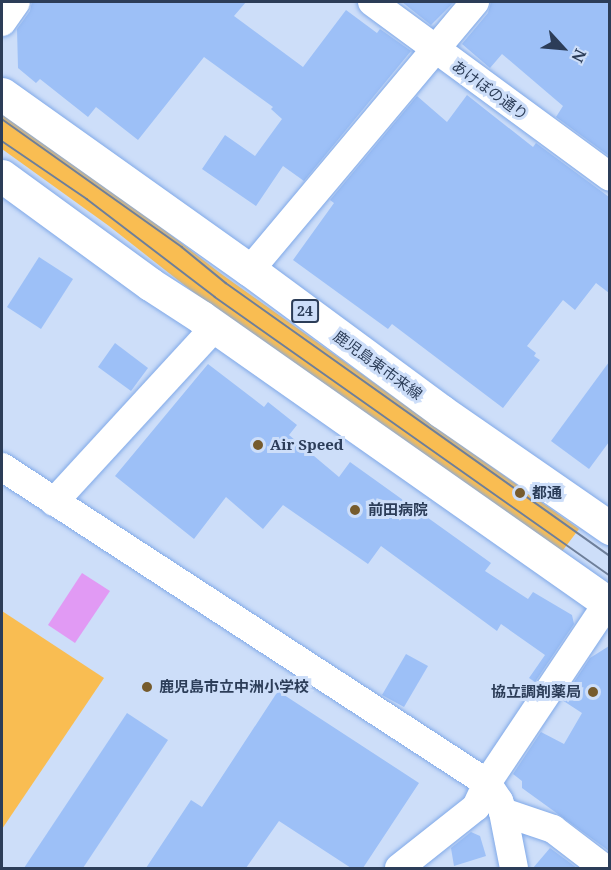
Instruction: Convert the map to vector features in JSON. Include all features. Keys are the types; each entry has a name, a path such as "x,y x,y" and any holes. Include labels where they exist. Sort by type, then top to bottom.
{"main road":[{"name":"鹿児島東市来線","path":"2,94 250,270 441,411 609,528"},
{"path":"2,176 150,284 609,602"}],"street":[{"path":"2,22 16,2"},
{"name":"あけぼの通り","path":"372,2 609,177"},
{"path":"250,270 475,2"},
{"path":"54,502 215,327"},
{"path":"2,467 487,783 503,812 514,868"},
{"path":"399,868 476,807 487,783 609,602"},
{"path":"503,812 553,830 604,868"}],"shaded area":[{"path":"2,110 127,201 220,273 579,529 560,554 202,299 109,226 2,149"},
{"path":"82,573 110,591 75,643 48,625"},
{"path":"2,611 104,678 2,829"}],"building":[{"path":"32,2 246,2 234,16 303,67 346,10 377,33 380,29 411,51 304,181 283,166 256,206 202,169 225,135 255,156 282,119 271,109 273,107 204,57 138,140 96,107 88,117 40,79 36,83 18,68 17,29 30,11"},
{"path":"402,2 454,2 431,25"},
{"path":"491,2 609,2 609,156 556,117 563,106 502,54 490,68 462,44 488,13"},
{"path":"467,95 533,147 536,143 609,197 609,293 596,283 575,310 563,300 527,346 536,353 534,356 540,360 503,408 392,324 388,329 293,260 334,203 330,200 417,96 447,122"},
{"path":"39,257 73,279 41,329 7,307"},
{"path":"115,343 148,368 131,391 98,367"},
{"path":"609,362 609,442 589,469 551,441"},
{"path":"208,364 264,407 268,402 297,425 289,435 339,477 350,462 491,563 485,571 528,599 533,592 572,615 574,624 535,682 529,678 545,655 501,624 497,631 381,546 368,564 283,505 263,529 226,497 194,539 115,476"},
{"path":"609,646 609,851 522,788 522,781 513,774 541,732 564,744 582,713 562,700 590,658"},
{"path":"406,654 428,666 404,707 382,695"},
{"path":"278,691 419,783 363,868 351,868 279,821 246,868 146,868 191,800 202,807"},
{"path":"127,713 168,740 83,868 24,868"},
{"path":"471,832 480,836 486,856 454,866 451,848"},
{"path":"550,848 577,868 533,868"}],"tram line":[{"path":"2,119 182,247 226,283 610,556"},
{"path":"2,141 87,199 215,297 610,576"}],"place":[{"name":"Air Speed","path":"258,445"},
{"name":"都通","path":"520,493"},
{"name":"前田病院","path":"355,510"},
{"name":"鹿児島市立中洲小学校","path":"147,687"},
{"name":"協立調剤薬局","path":"593,692"}]}
